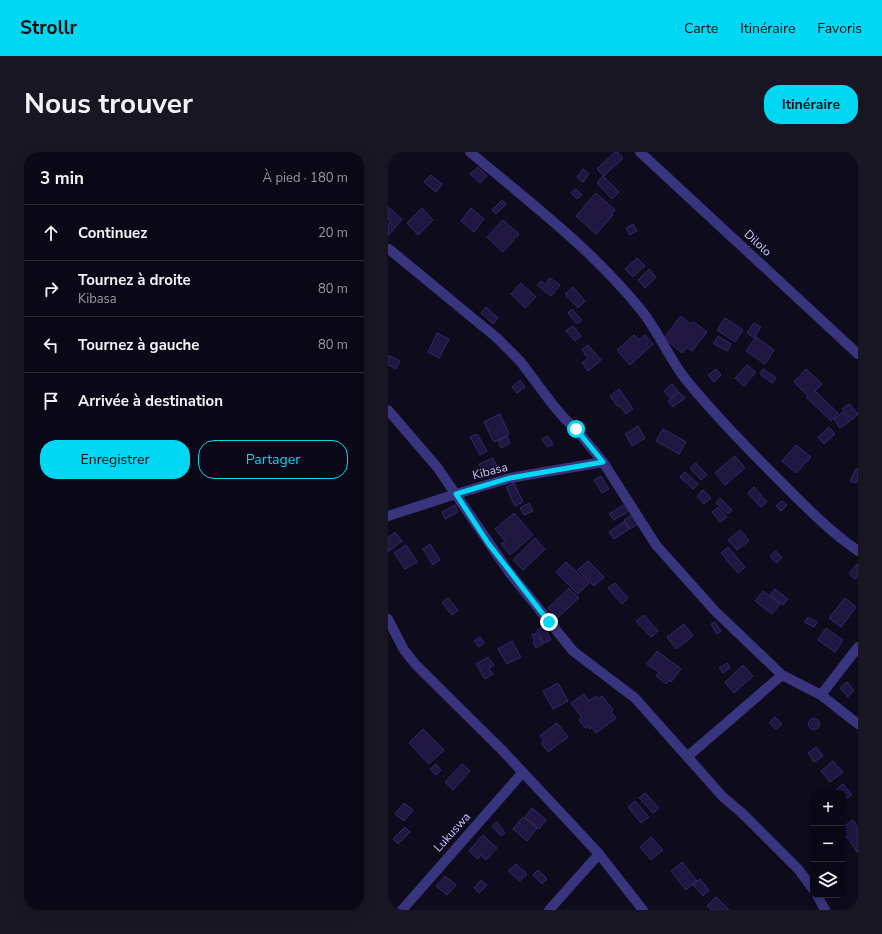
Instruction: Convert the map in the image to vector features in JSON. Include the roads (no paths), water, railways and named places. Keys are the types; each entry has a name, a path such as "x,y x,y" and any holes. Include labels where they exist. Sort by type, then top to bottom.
{"street":[{"path":"470,152 556,224 617,283 641,310 656,331 678,370 746,448 810,511 841,539 858,551"},
{"name":"Dilolo","path":"640,152 858,354"},
{"path":"389,249 497,338 520,362 553,405 576,429 603,462 656,545 715,611 782,675 820,695 858,724"},
{"path":"388,410 437,467 509,572 572,651 635,698 723,797 742,813 798,869 810,885"},
{"name":"Kibasa","path":"388,516 510,478 603,462"},
{"path":"388,621 404,650 416,665 502,750 599,854 643,910"},
{"path":"820,695 858,647"},
{"path":"688,757 782,675"},
{"name":"Lukuswa","path":"402,910 523,772"},
{"path":"550,910 599,854"},
{"path":"819,898 825,910"}]}
